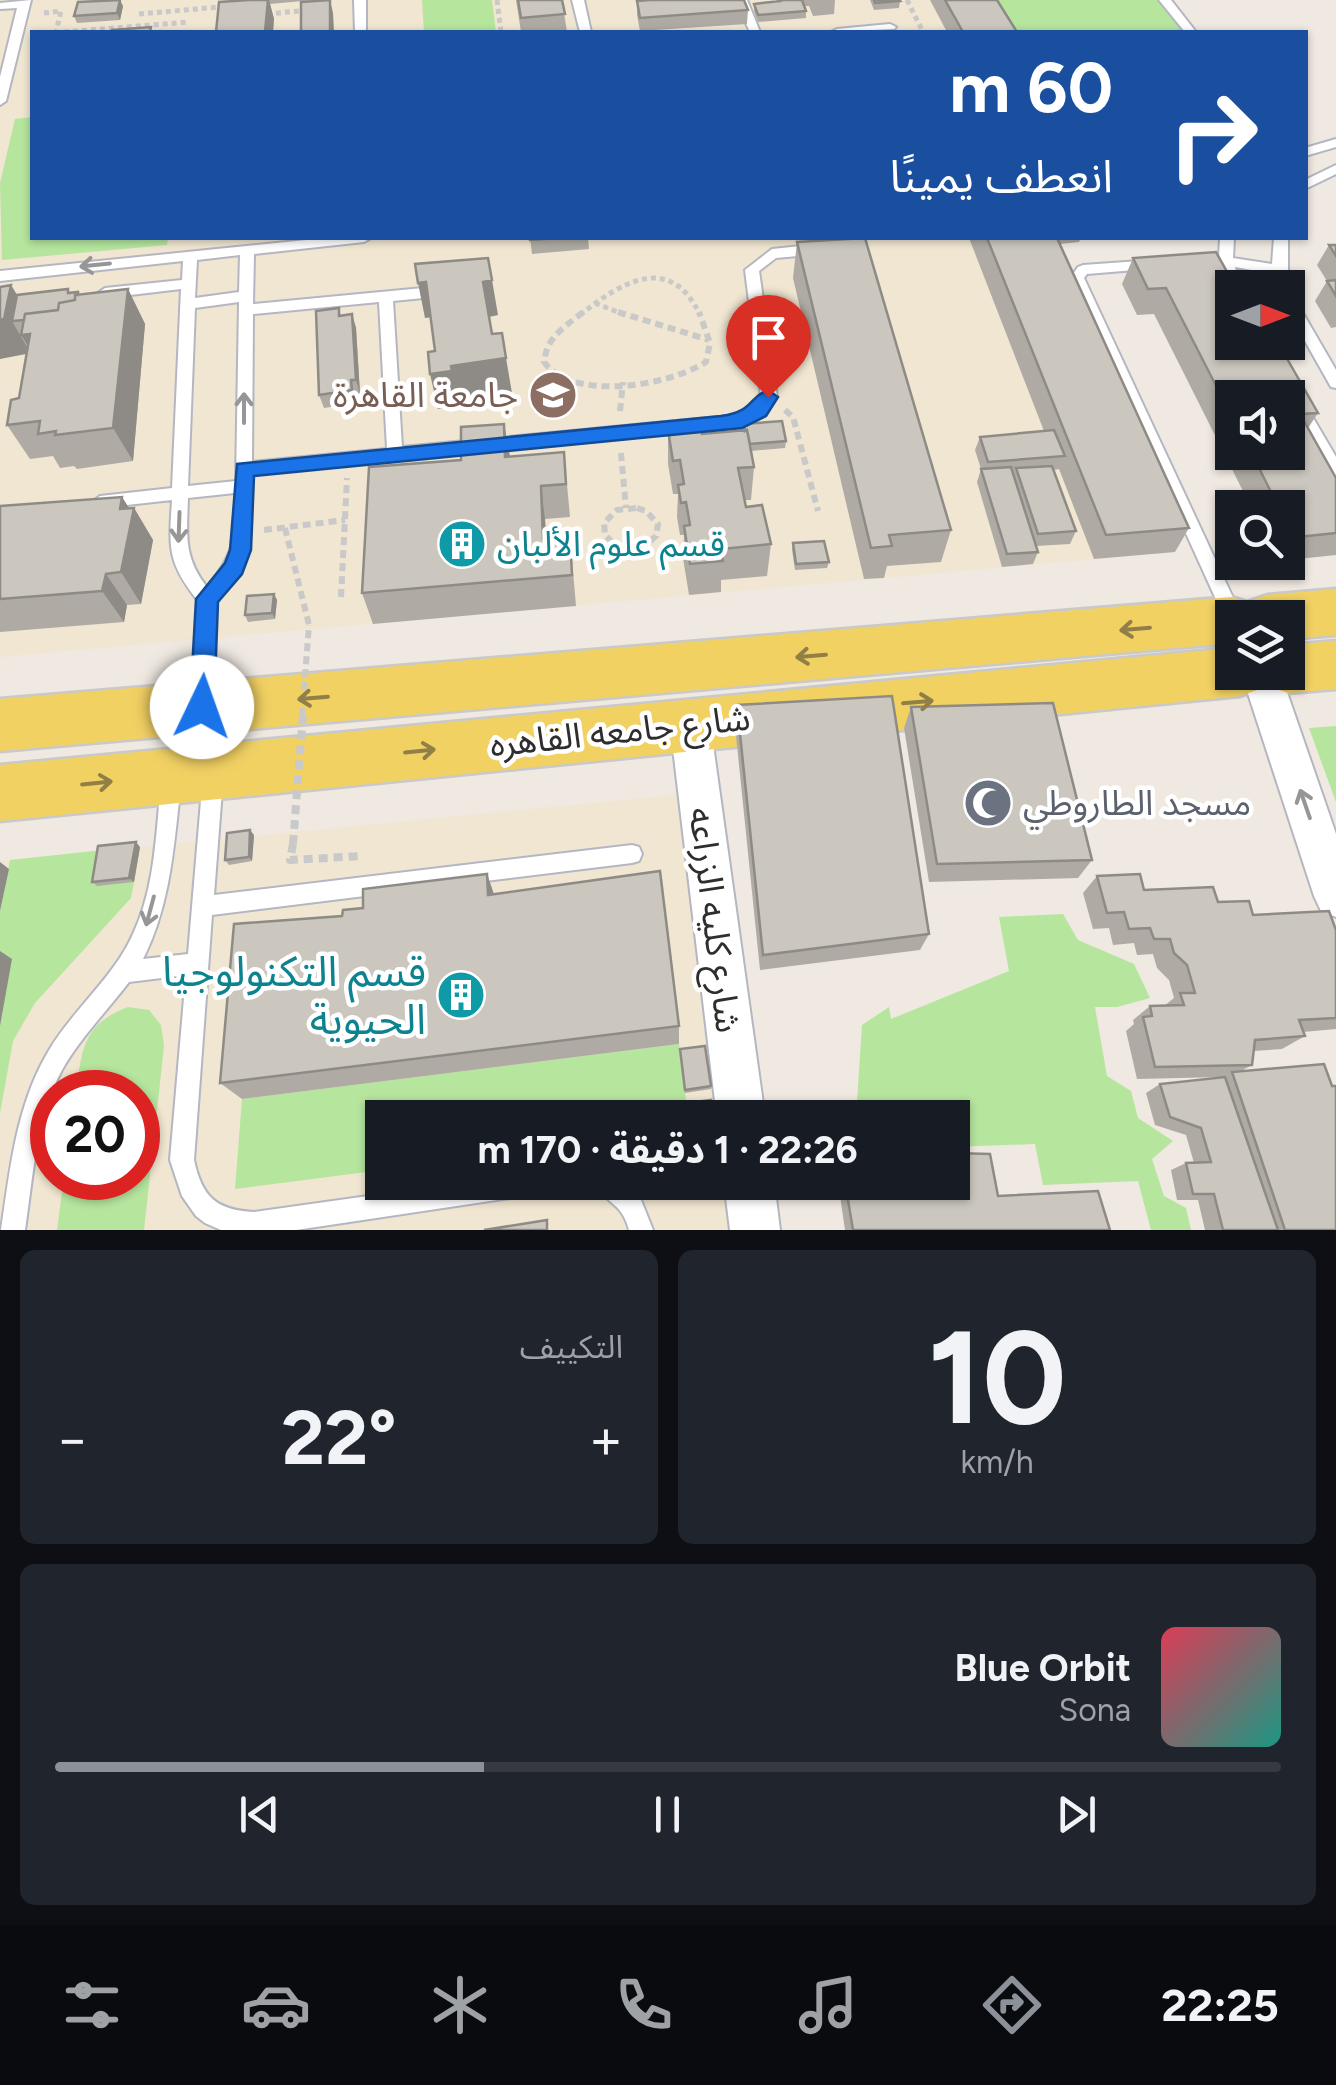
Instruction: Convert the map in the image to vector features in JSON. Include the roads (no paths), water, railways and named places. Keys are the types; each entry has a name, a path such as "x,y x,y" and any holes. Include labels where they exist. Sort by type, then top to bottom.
{"main road":[{"path":"1305,615 1336,612"},
{"name":"شارع جامعه القاهره","path":"0,724 1215,621"},
{"path":"1305,667 1336,665"},
{"name":"شارع جامعه القاهره","path":"0,793 1215,674"}],"street":[{"path":"1266,690 1336,896"},
{"name":"شارع كليه الزراعه","path":"690,723 739,1100"},
{"path":"752,1200 756,1230"}],"lane":[{"path":"578,0 586,30"},
{"path":"742,0 754,30"},
{"path":"1165,0 1189,30"},
{"path":"0,6 25,2 0,101"},
{"path":"360,3 361,30"},
{"path":"864,30 890,28"},
{"path":"1308,151 1336,143"},
{"path":"1308,180 1336,169"},
{"path":"0,276 343,240"},
{"path":"1228,240 1228,270"},
{"path":"1188,263 1226,261 1278,270 1279,240"},
{"path":"90,504 180,493 348,460 742,420 759,411 768,397 752,270 772,254 841,248"},
{"path":"202,707 207,599 234,567 243,533 246,249"},
{"path":"190,255 180,557 194,587 207,599"},
{"path":"1170,264 1094,268 1082,270 1077,278 1224,600"},
{"path":"94,294 188,284"},
{"path":"188,304 464,289"},
{"path":"386,296 395,455"},
{"path":"1305,329 1336,383"},
{"path":"1305,417 1336,471"},
{"path":"193,774 203,906 182,1160 191,1192 211,1216 232,1224 324,1222 452,1200"},
{"path":"12,1230 32,1121 42,1089 56,1059 124,972 141,941 193,774"},
{"path":"203,906 632,854"},
{"path":"124,972 198,964"},
{"path":"628,1200 641,1230"}],"place":[{"name":"جامعة القاهرة","path":"553,395"},
{"name":"قسم علوم الألبان","path":"462,544"},
{"name":"مسجد الطاروطي","path":"988,803"},
{"name":"قسم التكنولوجيا الحيوية","path":"461,995"}]}
